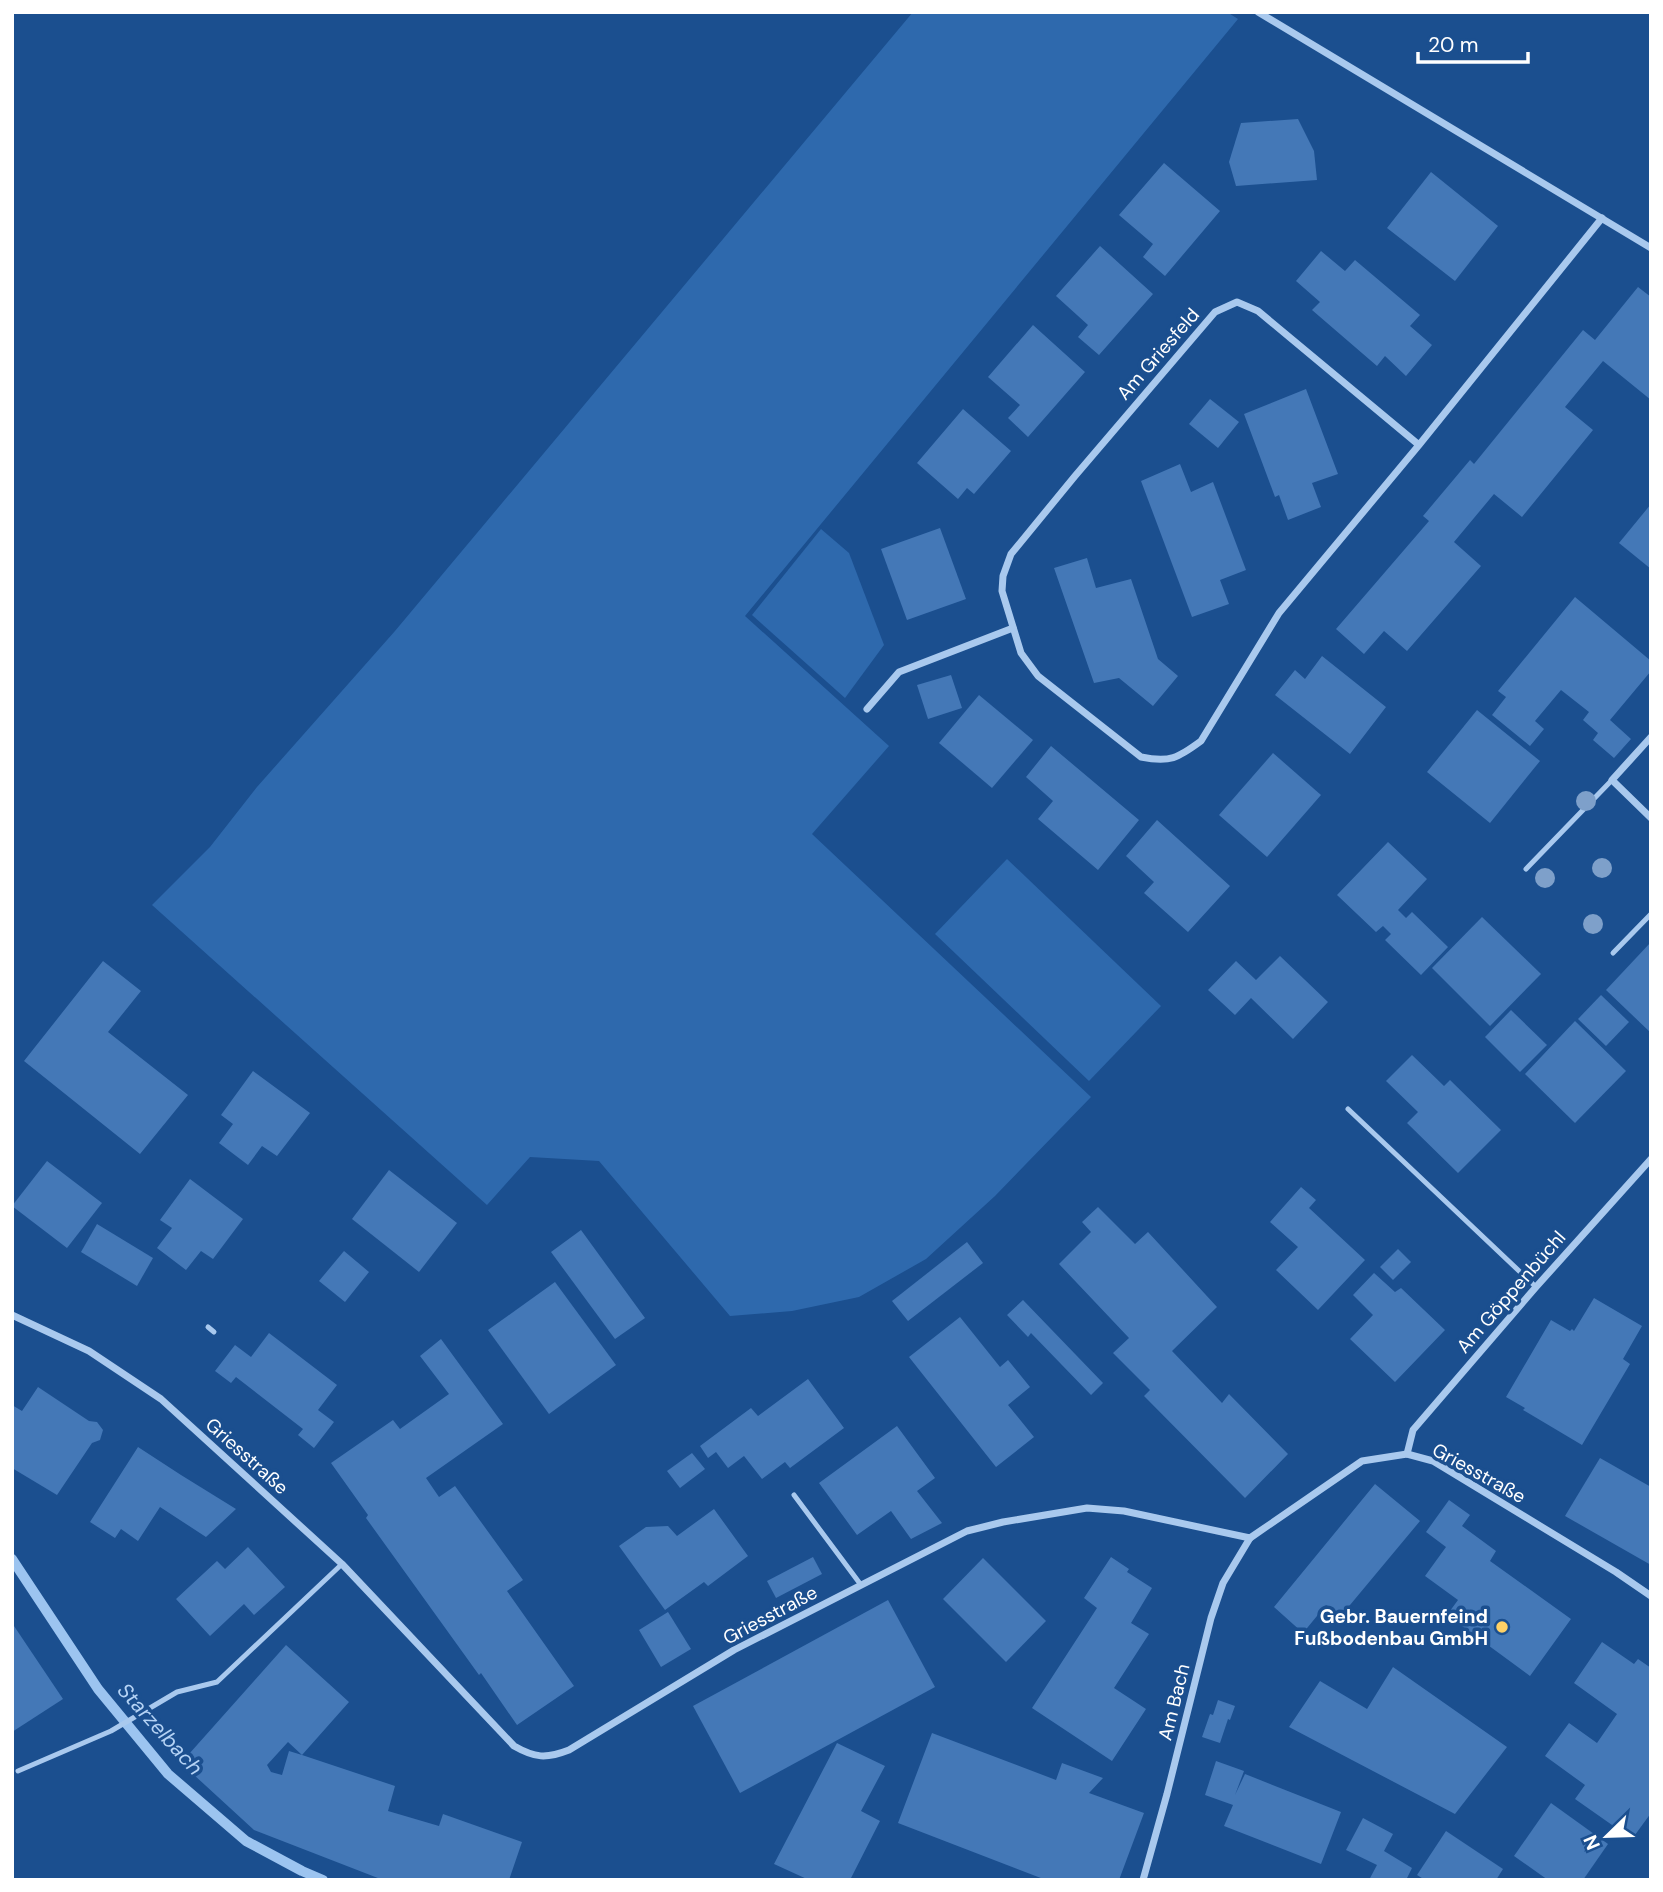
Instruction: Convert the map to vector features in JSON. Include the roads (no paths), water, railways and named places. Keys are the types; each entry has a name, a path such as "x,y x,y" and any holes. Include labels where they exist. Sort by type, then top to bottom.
{"street":[{"path":"1258,12 1651,248"},
{"name":"Am Griesfeld","path":"1419,445 1258,311 1237,302 1215,312 1011,554 1003,576 1002,591 1021,653 1038,676 1141,757 1160,761 1181,755 1200,741 1279,613 1419,445 1602,218"},
{"path":"867,709 899,672 1013,628"},
{"path":"1651,737 1612,780 1651,818"},
{"name":"Am Göppenbüchl","path":"1408,1454 1413,1430 1651,1158"},
{"name":"Griesstraße","path":"12,1315 89,1351 161,1399 342,1564 514,1746 528,1754 543,1757 569,1750 734,1650 967,1531 1087,1508 1124,1511 1250,1538 1362,1461 1408,1454 1433,1461 1651,1596"},
{"name":"Am Bach","path":"1143,1880 1211,1618 1223,1583 1250,1538"}],"lane":[{"path":"1525,869 1612,780"},
{"path":"1613,953 1651,914"},
{"path":"1348,1109 1536,1287"},
{"path":"208,1327 214,1332"},
{"path":"794,1495 861,1585"},
{"path":"18,1771 111,1731 177,1692 217,1682 342,1564"}],"waterway":[{"name":"Starzelbach","path":"12,1559 98,1689 168,1774 246,1841 323,1880"}],"place":[{"name":"Gebr. Bauernfeind Fußbodenbau GmbH","path":"1502,1627"}]}
